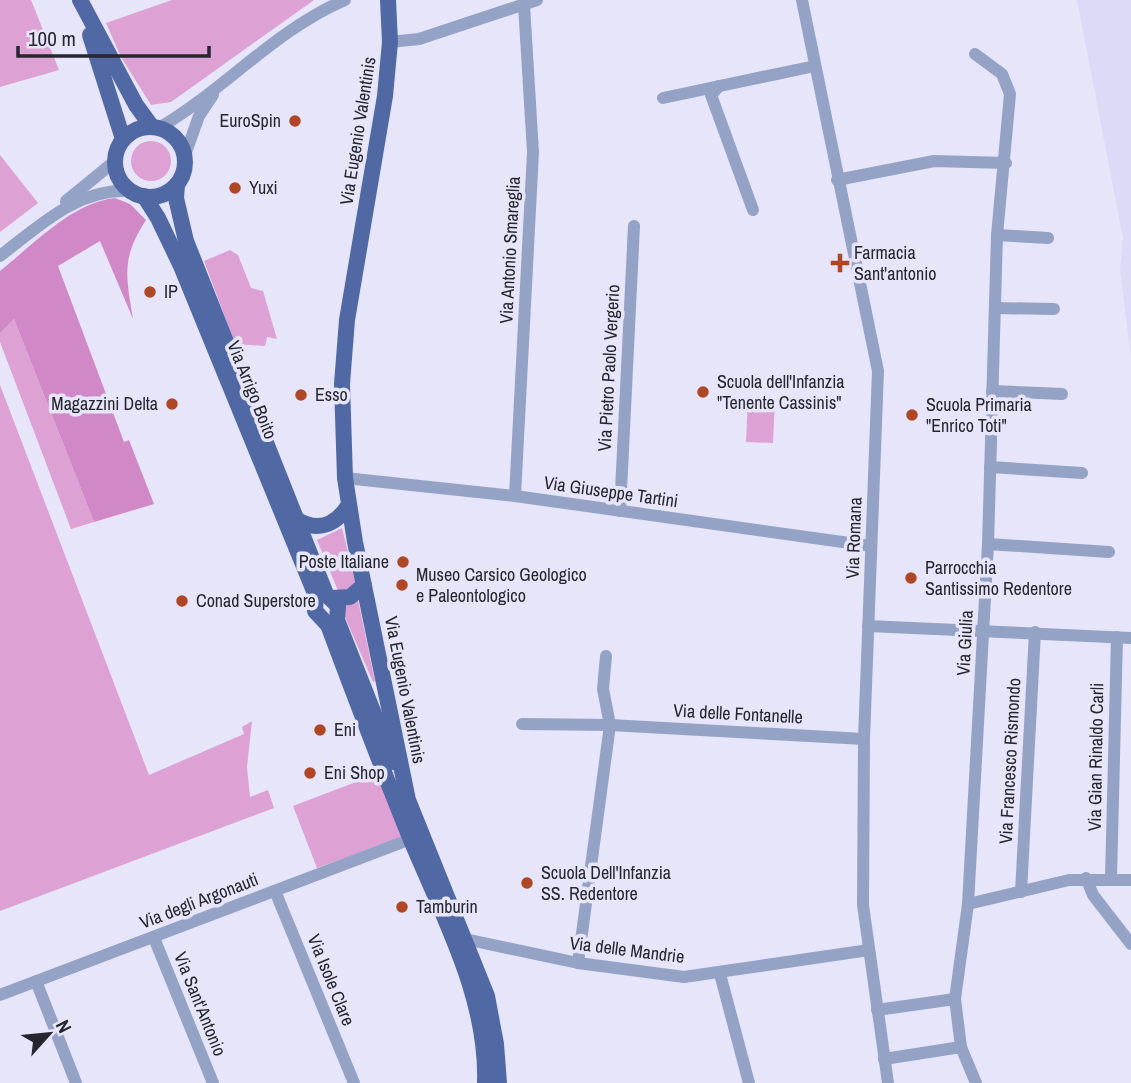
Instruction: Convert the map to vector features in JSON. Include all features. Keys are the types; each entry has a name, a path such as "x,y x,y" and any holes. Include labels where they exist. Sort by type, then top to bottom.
{"main road":[{"path":"80,0 136,105 156,127 173,135 185,155"},
{"name":"Via Eugenio Valentinis","path":"388,0 390,43 385,96 347,320 342,384 345,478 411,839 480,1016 486,1047 485,1083"},
{"path":"89,21 90,35 123,139"},
{"path":"115,161 123,139 133,131 156,127"},
{"name":"Via Arrigo Boito","path":"185,155 185,171 177,185 176,198 186,241 326,599"},
{"name":"Via Arrigo Boito","path":"115,161 119,178 137,193 158,218 326,599"},
{"path":"137,193 165,194 177,185"},
{"path":"296,519 309,526 324,526 337,520 348,506"},
{"path":"364,585 350,597 326,599 315,611 331,618 403,802"},
{"name":"Via Eugenio Valentinis","path":"403,802 465,939 491,1011 499,1083"}],"street":[{"path":"156,127 218,86 315,15 345,0"},
{"path":"390,43 419,39 537,0"},
{"name":"Via Romana","path":"802,0 878,372 864,739 863,905 888,1083"},
{"name":"Via Antonio Smareglia","path":"515,496 533,152 524,5"},
{"name":"Via Giulia","path":"975,54 991,63 1007,82 1010,94 1006,163 997,235 988,544 968,904 955,999 961,1047 976,1083"},
{"path":"663,98 815,66"},
{"path":"185,155 199,116 218,86"},
{"path":"719,86 711,95 753,210"},
{"path":"60,210 66,201 115,161"},
{"path":"838,180 934,161 1006,163"},
{"path":"0,256 60,210 106,190 137,193"},
{"name":"Via Pietro Paolo Vergerio","path":"620,511 634,226"},
{"path":"997,235 1048,238"},
{"path":"995,308 1054,309"},
{"path":"992,391 1062,394"},
{"path":"990,467 1082,472"},
{"name":"Via Giuseppe Tartini","path":"345,478 515,496 871,546"},
{"path":"988,544 1110,552"},
{"path":"868,626 983,629 1131,638"},
{"name":"Via Francesco Rismondo","path":"1021,892 1035,632"},
{"name":"Via Gian Rinaldo Carli","path":"1111,879 1117,637"},
{"path":"578,963 610,725 603,689 606,656"},
{"name":"Via delle Fontanelle","path":"522,724 610,725 864,739"},
{"name":"Via degli Argonauti","path":"0,995 411,839"},
{"path":"968,904 1021,892 1045,883 1086,878 1131,880"},
{"path":"1086,878 1093,895 1131,944"},
{"name":"Via Isole Clare","path":"275,891 354,1083"},
{"name":"Via Sant'Antonio","path":"155,938 214,1083"},
{"name":"Via delle Mandrie","path":"465,939 578,963 659,976 720,974 869,950"},
{"path":"720,974 749,1083"},
{"path":"36,981 76,1083"},
{"path":"877,1010 955,999"},
{"path":"884,1059 961,1047"}],"shaded area":[{"path":"0,0 31,0 59,70 0,87"},
{"path":"172,0 314,0 171,102 151,105 121,57 106,23"},
{"path":"1077,0 1131,0 1131,358 1120,269 1123,238"},
{"path":"151,141 159,142 165,147 170,153 170,169 165,175 159,180 151,181 143,180 137,175 132,169 131,161 132,153 137,147 143,142"},
{"path":"0,155 38,203 0,232"},
{"path":"115,198 130,204 146,220 129,257 127,279 133,319 100,241 58,266 124,442 129,440 154,504 94,522 14,319 0,333 0,271 68,216 83,208"},
{"path":"230,250 238,255 251,288 263,291 277,339 267,337 265,346 235,344 204,261"},
{"path":"14,319 94,522 71,529 0,342 0,333"},
{"path":"0,385 149,775 244,734 242,727 252,721 247,767 250,797 268,790 274,808 0,911"},
{"path":"748,398 775,399 773,443 746,442"},
{"path":"342,528 356,584 339,593 317,540"},
{"path":"358,600 375,681 373,682 345,617 344,605"},
{"path":"377,774 403,837 317,868 293,806"}],"place":[{"name":"EuroSpin","path":"295,121"},
{"name":"Yuxi","path":"235,188"},
{"name":"Farmacia Sant'antonio","path":"840,263"},
{"name":"IP","path":"150,292"},
{"name":"Scuola dell'Infanzia \"Tenente Cassinis\"","path":"703,392"},
{"name":"Esso","path":"301,395"},
{"name":"Magazzini Delta","path":"172,404"},
{"name":"Scuola Primaria \"Enrico Toti\"","path":"912,415"},
{"name":"Poste Italiane","path":"403,562"},
{"name":"Parrocchia Santissimo Redentore","path":"911,578"},
{"name":"Museo Carsico Geologico e Paleontologico","path":"402,585"},
{"name":"Conad Superstore","path":"182,601"},
{"name":"Eni","path":"320,730"},
{"name":"Eni Shop","path":"310,773"},
{"name":"Scuola Dell'Infanzia SS. Redentore","path":"527,883"},
{"name":"Tamburin","path":"402,907"}]}
